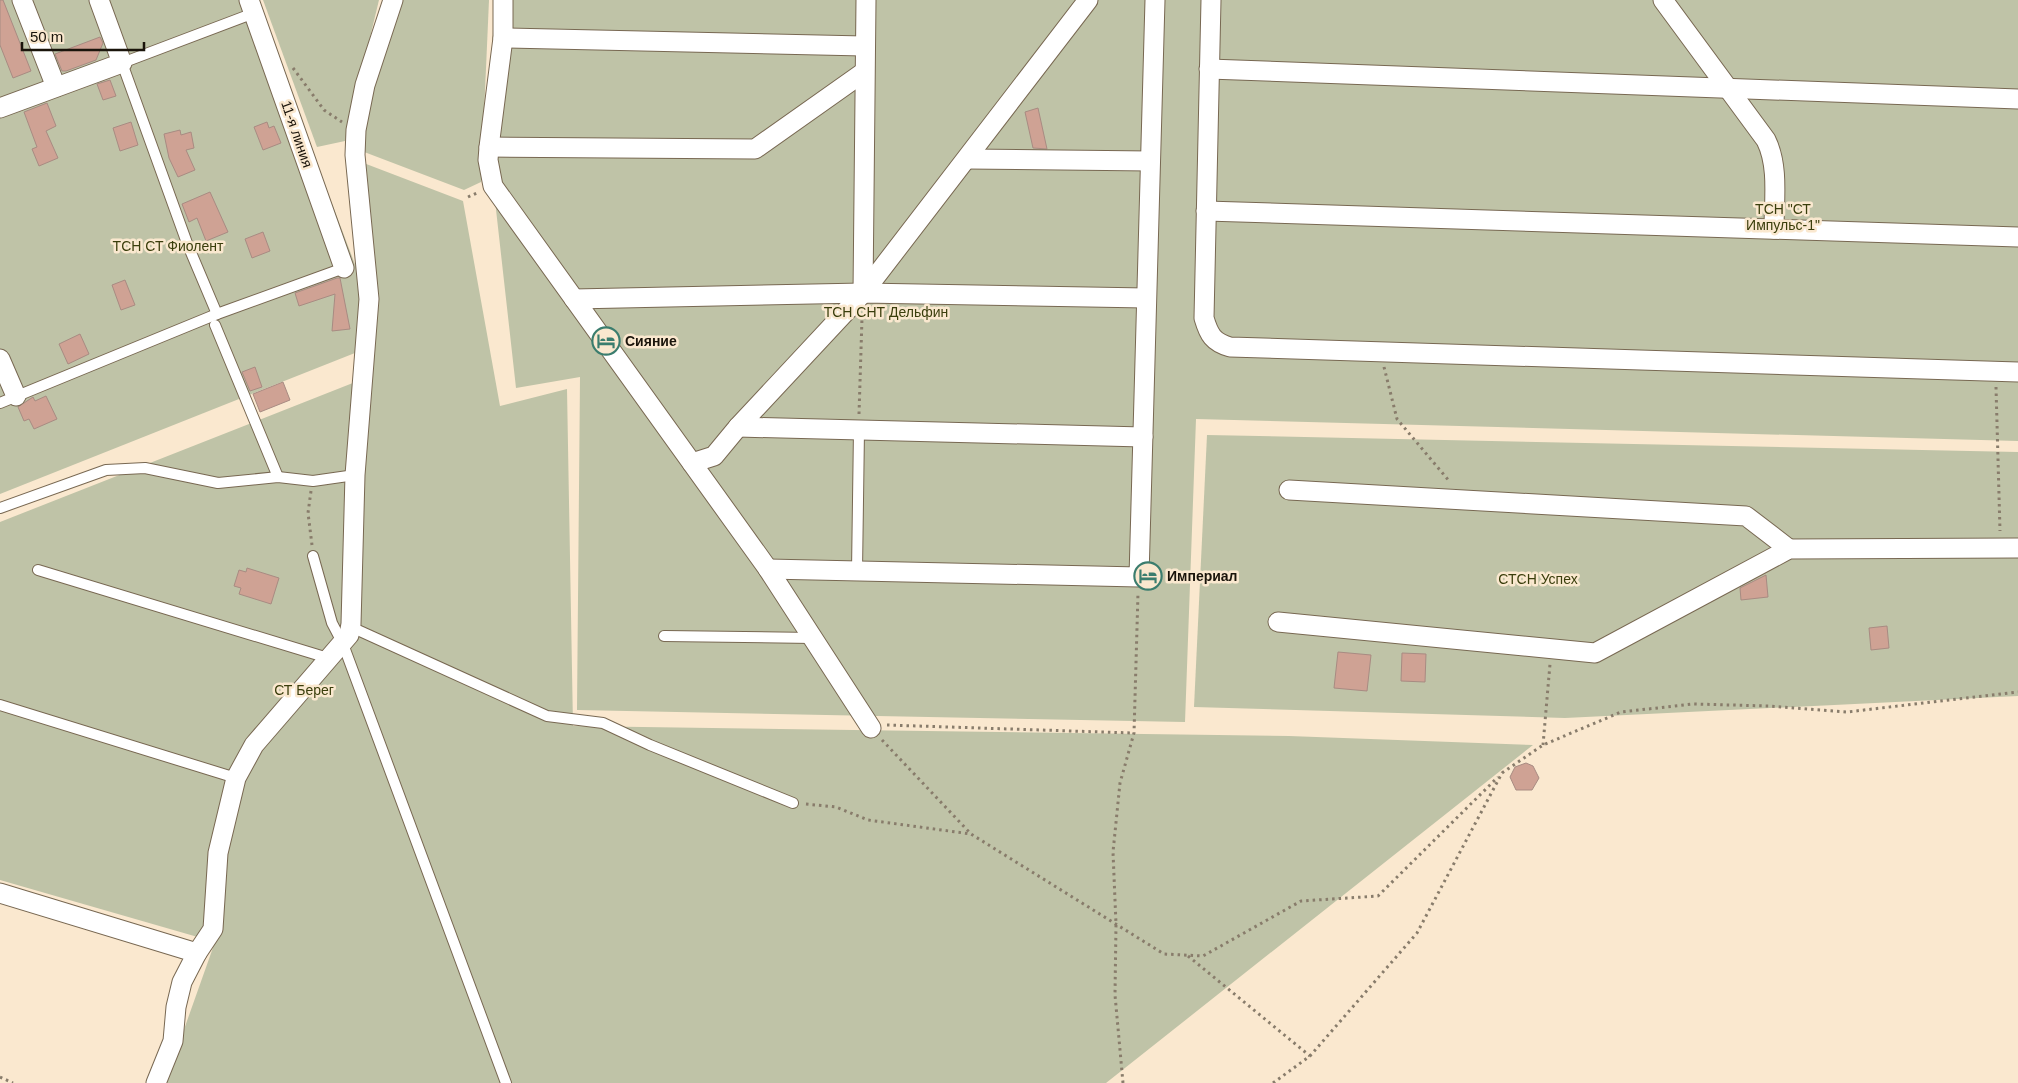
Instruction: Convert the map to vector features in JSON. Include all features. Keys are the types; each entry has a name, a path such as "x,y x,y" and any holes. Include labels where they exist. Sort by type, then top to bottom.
{"street":[{"path":"22,0 56,87"},
{"path":"0,108 122,62 99,0"},
{"path":"156,1083 173,1041 176,1007 182,982 213,929 218,853 236,778 254,744 328,658 343,644 351,627 355,476 369,299 356,154 356,130 365,85 393,0"},
{"path":"502,0 503,38 488,160 493,186 768,569 871,728"},
{"path":"863,293 864,46 866,0"},
{"path":"692,463 714,456 738,427 863,293 1088,0"},
{"path":"768,569 1139,577 1155,0"},
{"path":"1211,0 1204,318 1208,333 1216,342 1230,348 2018,372"},
{"path":"1663,0 1771,150 1774,172 1774,229"},
{"name":"11-я линия","path":"252,7 344,268"},
{"path":"503,38 864,46"},
{"path":"1209,69 2018,99"},
{"path":"489,147 755,149 864,72"},
{"path":"967,159 1150,161"},
{"path":"1206,211 2018,237"},
{"path":"574,299 863,293 1146,298"},
{"path":"0,359 8,400"},
{"path":"738,427 1143,437"},
{"path":"1289,490 1746,516 1790,549"},
{"path":"1278,622 1595,653 1790,549 2009,548"},
{"path":"0,893 198,953"}],"lane":[{"path":"252,7 122,62 187,244 278,477"},
{"path":"8,400 344,268"},
{"path":"857,571 858,430"},
{"path":"0,508 106,470 145,468 218,482 278,477 313,481 355,476"},
{"path":"313,556 332,623 343,644 506,1083"},
{"path":"38,570 328,658"},
{"path":"351,627 547,716 603,723 650,745 792,803"},
{"path":"664,636 814,638"},
{"path":"0,705 236,778"}],"path":[{"path":"290,64 324,110 356,130"},
{"path":"858,430 863,293"},
{"path":"1380,352 1397,419 1465,500"},
{"path":"1996,372 2009,548"},
{"path":"313,481 308,513 313,556"},
{"path":"1123,1083 1115,995 1116,924 1113,852 1120,783 1134,733 1139,577"},
{"path":"1543,745 1551,648"},
{"path":"1134,733 880,725 871,728 971,834 1164,954 1203,956 1301,902 1378,896 1502,773 1543,745 1621,712 1684,705 1769,706 1848,712 2018,692"},
{"path":"1273,1083 1310,1056 1418,933 1502,773"},
{"path":"792,803 836,807 868,820 971,834"},
{"path":"1188,956 1310,1056"},
{"path":"0,1077 12,1083"}],"green space":[{"name":"ТСН СТ Фиолент","path":"0,0 255,0 359,275 365,349 0,494"},
{"path":"263,0 379,0 345,141 317,147"},
{"path":"390,0 489,0 481,182 464,190 359,150"},
{"path":"494,0 2018,0 2018,441 1196,419 1185,722 577,710 580,377 516,388 489,147"},
{"name":"СТ Берег","path":"361,162 463,201 500,406 567,389 573,726 1289,736 1533,745 1106,1083 165,1083 215,942 0,880 0,522 368,377"},
{"name":"СТСН Успех","path":"1207,435 2018,452 2018,696 1565,718 1194,707"}],"building":[{"path":"0,0 3,0 31,71 13,78 0,45"},
{"path":"100,37 103,43 96,60 62,71 55,54"},
{"path":"110,80 116,96 103,100 97,84"},
{"path":"47,103 56,126 46,131 58,158 39,166 32,149 37,147 24,112"},
{"path":"1038,108 1047,149 1033,148 1025,112"},
{"path":"131,122 138,145 120,151 113,128"},
{"path":"267,122 269,128 274,126 281,143 263,150 254,127"},
{"path":"180,130 181,135 191,132 194,148 186,150 195,170 178,177 169,158 164,134"},
{"path":"210,192 228,232 206,241 197,218 189,222 182,204"},
{"path":"263,232 270,251 252,258 245,239"},
{"path":"340,278 350,329 332,331 335,294 299,306 295,293"},
{"path":"125,280 135,305 121,310 112,285"},
{"path":"80,334 89,354 68,364 59,344"},
{"path":"255,367 262,387 250,391 242,372"},
{"path":"283,382 290,400 260,412 253,394"},
{"path":"46,396 57,419 34,429 29,419 24,421 18,407 33,397 35,401"},
{"path":"247,568 279,578 271,604 239,594 241,588 234,586 239,570 246,572"},
{"path":"1766,575 1768,597 1741,600 1740,588"},
{"path":"1887,626 1889,648 1871,650 1869,628"},
{"path":"1338,652 1371,655 1367,691 1334,688"},
{"path":"1402,653 1426,654 1425,682 1401,681"},
{"path":"1526,763 1533,766 1539,778 1532,790 1516,790 1510,777 1515,767"}],"place":[{"name":"Сияние","path":"606,341"},
{"name":"Империал","path":"1148,576"}],"park label":[{"name":"ТСН \"СТ Импульс-1\"","path":"1783,217"},
{"name":"ТСН СНТ Дельфин","path":"886,312"}]}
